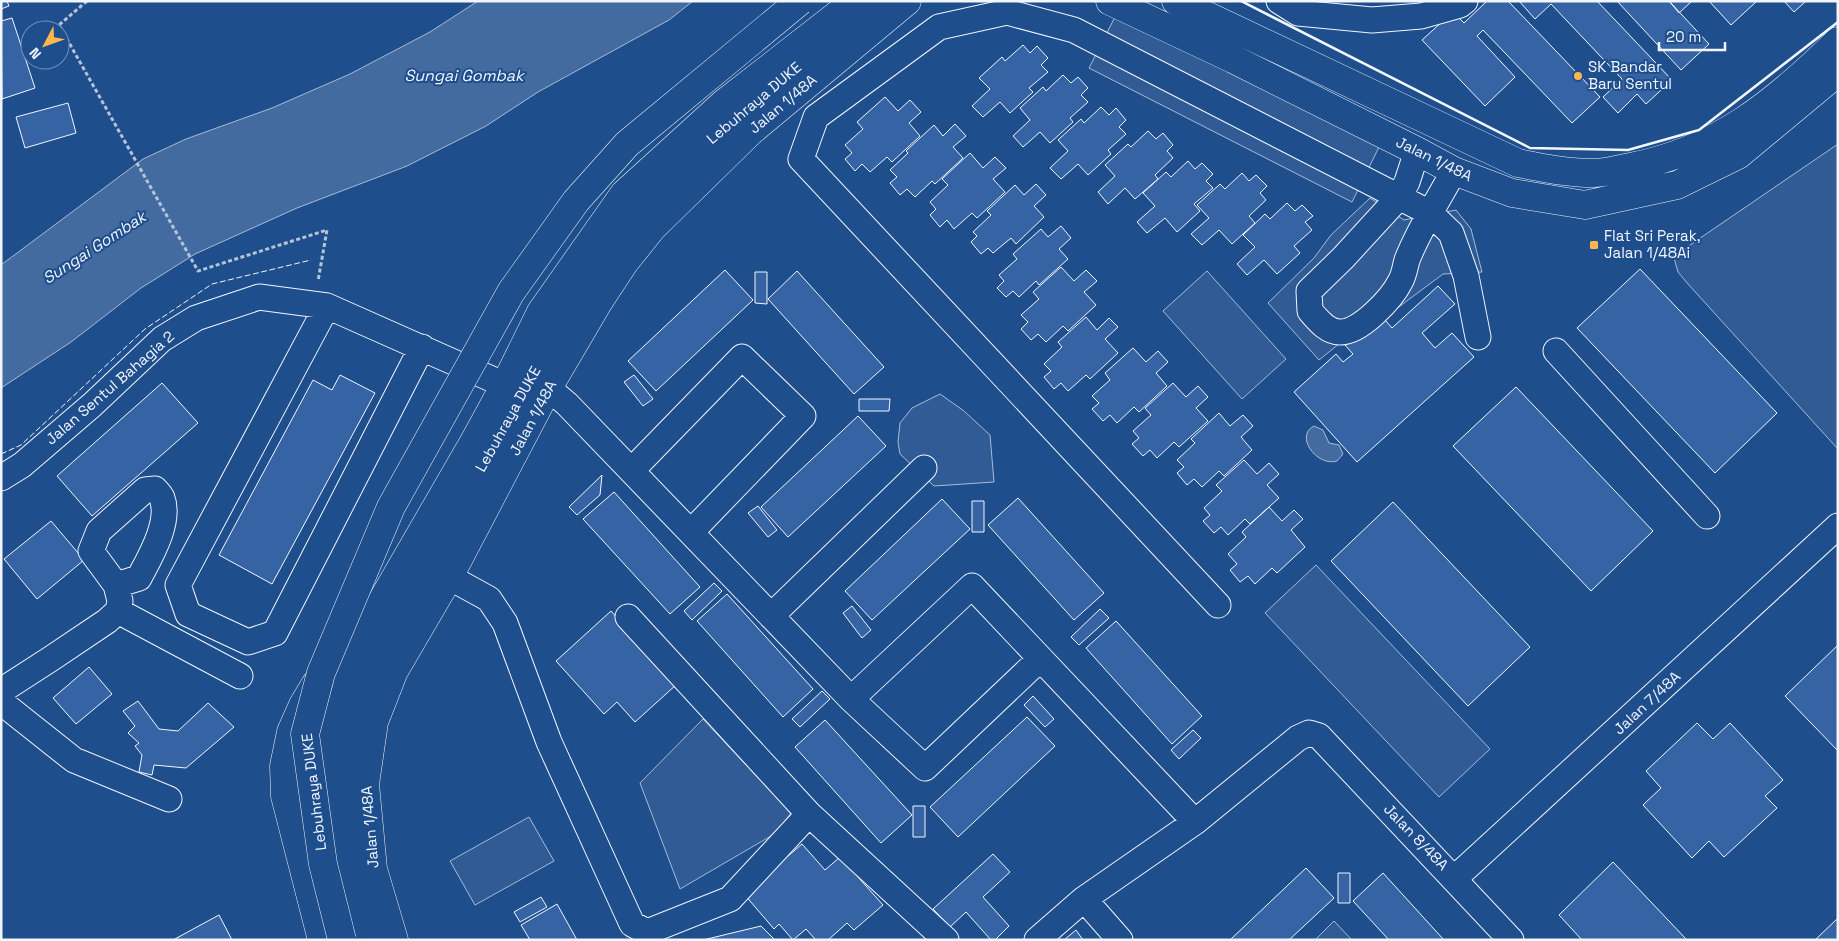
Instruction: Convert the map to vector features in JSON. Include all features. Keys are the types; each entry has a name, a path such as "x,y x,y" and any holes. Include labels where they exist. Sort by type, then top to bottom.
{"main road":[{"name":"Lebuhraya DUKE","path":"342,940 323,864 305,734 321,673 392,507 511,292 576,201 627,144 800,1"},
{"path":"322,940 285,796 284,766 291,732 303,705 316,685 379,606 475,440 541,312 624,194 723,104 855,1"},
{"name":"Lebuhraya DUKE","path":"379,940 350,816 349,766 357,724 372,676 387,641 596,258 672,172 872,1"},
{"name":"Jalan 1/48A","path":"394,940 372,869 366,784 374,722 394,671 449,577 548,388 604,293 624,263 652,228 751,131 906,1"},
{"name":"Jalan 1/48A","path":"1110,1 1233,59 1454,171 1512,193 1585,205 1677,185 1738,155 1830,76 1838,41"},
{"name":"Jalan 1/48A","path":"1176,1 1518,163 1557,171 1595,173 1655,162 1712,140 1830,76"},
{"path":"356,940 327,812 328,766 335,723 379,606"}],"street":[{"path":"1279,1 1298,13 1372,20 1421,16 1460,5 1465,1"},
{"path":"1218,605 801,159 816,117 939,27 1007,12 1074,30 1430,213 1451,233 1466,276 1478,337"},
{"path":"1417,151 1407,182 1399,196 1343,258 1309,291 1310,311 1326,328 1341,333 1359,327 1388,300 1401,281 1407,260 1430,213 1454,171"},
{"name":"Jalan Sentul Bahagia 2","path":"1,478 22,465 92,405 162,339 196,318 259,297 320,305 422,347 505,385"},
{"path":"320,305 178,585 188,614 248,642 275,633 422,347"},
{"path":"1556,351 1707,516"},
{"path":"632,470 742,357 803,416 691,532"},
{"path":"548,388 567,404 632,470 851,699 925,768 1040,659"},
{"path":"771,616 924,468"},
{"name":"Jalan 7/48A","path":"1455,878 1838,526"},
{"path":"449,577 489,599 505,623 549,742 632,924 647,932 730,899 809,814"},
{"path":"1,691 107,621 118,611 120,601 116,584"},
{"path":"851,699 972,586 1195,822 1084,899 1037,940"},
{"path":"118,611 240,676"},
{"path":"628,617 809,814 946,940"},
{"path":"1,702 74,760 169,799"},
{"name":"Jalan 8/48A","path":"1195,822 1298,738 1309,733 1319,736 1512,940"},
{"path":"1084,899 1120,940"}],"path":[{"path":"87,1 59,25 198,271 326,230 320,305"}],"shaded area":[{"path":"1117,13 1379,147 1352,202 1089,68"},
{"path":"1838,144 1837,448 1688,284 1678,272 1674,258 1690,245"},
{"path":"1370,198 1404,220 1456,210 1471,229 1482,272 1443,274 1372,327 1350,335 1319,360 1268,303 1314,258 1331,235"},
{"path":"1207,271 1286,359 1242,399 1163,311"},
{"path":"940,394 964,411 990,435 994,482 934,486 900,454 898,442 900,423 912,408"},
{"path":"1316,565 1490,749 1439,797 1265,613"},
{"path":"703,719 791,813 776,833 680,889 640,783"},
{"path":"529,817 554,861 475,905 450,861"},
{"path":"1334,921 1352,940 1315,940"}],"water":[{"name":"Sungai Gombak","path":"478,1 693,1 669,20 538,92 486,126 407,166 297,208 195,254 141,288 71,342 1,388 1,265 143,159 186,139 272,108 350,74 430,32"},
{"path":"1314,426 1323,430 1329,443 1339,445 1343,454 1337,461 1329,462 1310,450 1306,437 1308,431"}],"building":[{"path":"1,1 7,1 9,6 1,9"},
{"path":"1487,1 1508,1 1600,97 1572,123 1483,30 1477,36 1515,77 1485,106 1422,40 1453,12 1464,23"},
{"path":"1519,1 1597,1 1672,80 1646,104 1637,94 1618,113 1603,97 1622,79 1551,4 1535,19"},
{"path":"1617,1 1669,1 1709,44 1681,70"},
{"path":"1669,1 1692,1 1679,13"},
{"path":"1709,1 1757,1 1731,25"},
{"path":"1784,1 1806,1 1794,12"},
{"path":"12,18 20,42 20,70 29,70 35,88 2,99 1,21"},
{"path":"1023,45 1030,53 1037,46 1048,58 1041,65 1048,72 1029,88 1033,92 1010,113 1000,102 983,117 972,106 990,89 979,78 1002,57 1005,61"},
{"path":"1063,75 1071,83 1078,77 1088,88 1081,95 1088,102 1070,118 1073,122 1050,143 1040,132 1023,147 1013,136 1030,120 1020,108 1043,87 1046,91"},
{"path":"885,97 898,111 910,100 921,112 909,123 920,136 892,162 887,157 870,172 862,164 855,171 845,159 852,153 845,145 863,129 857,122"},
{"path":"68,103 76,133 25,148 16,117"},
{"path":"1101,107 1109,115 1116,108 1126,120 1119,127 1126,134 1108,150 1111,154 1088,175 1078,164 1061,179 1050,168 1068,151 1058,140 1081,119 1084,123"},
{"path":"955,124 966,136 953,147 963,158 935,184 932,181 915,197 907,189 900,195 890,183 897,177 890,170 908,153 906,151 934,125 943,136"},
{"path":"1148,131 1156,139 1163,133 1173,145 1167,151 1173,158 1155,175 1158,179 1135,199 1125,188 1108,204 1098,192 1115,176 1105,165 1128,144 1131,147"},
{"path":"970,153 983,168 995,157 1006,168 993,179 1005,192 977,218 972,213 954,229 947,220 940,227 930,215 936,209 930,202 948,185 942,179"},
{"path":"1188,161 1195,169 1202,163 1213,174 1206,181 1213,188 1194,204 1200,211 1177,232 1165,218 1147,233 1137,222 1155,206 1143,193 1166,172 1171,177"},
{"path":"1242,173 1249,181 1256,175 1267,186 1260,193 1266,200 1249,216 1255,223 1232,244 1219,230 1202,245 1191,234 1209,218 1197,205 1220,184 1225,189"},
{"path":"1036,184 1046,195 1034,206 1044,217 1016,244 1011,238 993,253 988,248 981,254 971,242 977,236 973,232 991,215 987,211 1015,185 1024,195"},
{"path":"1287,203 1295,211 1302,205 1313,216 1305,222 1312,230 1294,246 1300,253 1277,274 1264,260 1247,275 1237,264 1255,247 1243,235 1265,214 1270,219"},
{"path":"1061,226 1071,238 1059,249 1068,259 1039,285 1036,281 1019,297 1013,291 1006,297 997,288 1004,281 999,275 1017,259 1013,254 1041,229 1048,237"},
{"path":"1061,267 1074,281 1086,270 1097,281 1084,292 1096,305 1068,331 1063,326 1046,342 1038,334 1031,340 1021,329 1028,322 1021,315 1039,299 1033,292"},
{"path":"1640,269 1777,413 1715,473 1577,328"},
{"path":"725,270 753,300 656,391 628,361"},
{"path":"797,271 884,367 854,394 768,299"},
{"path":"755,272 767,272 767,304 755,303"},
{"path":"1438,286 1455,304 1422,333 1435,348 1452,333 1474,357 1357,462 1294,392 1336,354 1343,362 1353,354 1345,345 1365,328 1370,333 1385,320 1392,328"},
{"path":"1086,317 1097,330 1109,318 1118,327 1105,339 1118,353 1090,379 1086,375 1068,391 1061,383 1054,389 1044,377 1051,371 1044,364 1062,347 1058,342"},
{"path":"1133,348 1146,362 1158,351 1168,362 1156,373 1167,386 1139,412 1134,407 1117,423 1110,415 1103,421 1092,409 1099,403 1092,396 1110,380 1105,373"},
{"path":"340,375 375,393 272,584 219,555 313,380 332,390"},
{"path":"634,375 653,399 643,406 624,382"},
{"path":"162,383 198,423 92,516 57,476"},
{"path":"1173,383 1186,397 1198,386 1208,397 1196,408 1208,421 1179,447 1174,442 1157,458 1150,450 1143,456 1132,444 1139,438 1133,431 1151,415 1145,408"},
{"path":"1516,387 1653,531 1591,591 1453,446"},
{"path":"859,399 890,399 889,411 859,411"},
{"path":"1219,413 1230,426 1243,415 1253,426 1241,437 1252,450 1224,476 1219,471 1202,487 1194,479 1187,485 1177,473 1184,467 1177,460 1195,443 1191,439"},
{"path":"858,416 886,446 788,537 761,507"},
{"path":"1244,460 1257,474 1269,463 1279,474 1267,485 1279,498 1250,524 1245,519 1228,535 1221,527 1214,533 1203,521 1210,515 1204,508 1222,491 1216,485"},
{"path":"602,475 600,495 577,515 569,507"},
{"path":"614,492 700,587 670,614 583,519"},
{"path":"1018,498 1104,593 1074,620 988,525"},
{"path":"942,499 970,529 872,620 845,591"},
{"path":"972,501 984,501 984,532 972,532"},
{"path":"1393,502 1530,647 1468,706 1331,561"},
{"path":"758,506 777,530 768,537 748,513"},
{"path":"1269,507 1282,521 1294,510 1303,519 1291,530 1305,547 1277,573 1272,568 1255,584 1248,576 1240,582 1230,570 1237,564 1228,554 1246,537 1242,532"},
{"path":"51,521 84,560 37,599 4,559"},
{"path":"714,583 722,591 692,620 684,611"},
{"path":"727,594 813,689 783,717 697,621"},
{"path":"852,606 871,630 862,638 843,613"},
{"path":"1100,609 1109,618 1079,645 1071,637"},
{"path":"611,611 677,684 635,722 617,702 604,714 556,661"},
{"path":"1116,621 1202,716 1172,744 1086,648"},
{"path":"1838,645 1838,751 1785,696"},
{"path":"89,667 112,694 76,724 53,698"},
{"path":"822,691 830,699 800,727 792,719"},
{"path":"1033,696 1054,719 1045,727 1024,705"},
{"path":"138,701 159,729 178,731 208,703 234,727 186,768 154,765 152,775 139,772 142,755 135,746 139,743 128,733 135,726 123,711"},
{"path":"1027,717 1055,746 958,837 930,807"},
{"path":"825,720 912,815 881,843 795,747"},
{"path":"1697,723 1713,739 1730,723 1783,780 1765,796 1777,808 1724,857 1709,841 1692,858 1643,805 1661,788 1646,771"},
{"path":"1193,730 1201,738 1179,759 1171,750"},
{"path":"913,806 925,806 925,837 913,837"},
{"path":"802,844 825,870 840,857 883,905 854,930 847,923 828,940 816,940 806,929 793,940 779,924 774,929 744,894"},
{"path":"993,854 1010,872 983,897 1009,926 995,940 991,940 966,912 950,927 933,909"},
{"path":"1613,862 1687,940 1582,940 1559,915"},
{"path":"1306,868 1334,898 1289,940 1230,940"},
{"path":"1338,873 1350,873 1350,903 1338,903"},
{"path":"1383,873 1444,940 1389,940 1353,901"},
{"path":"541,897 547,907 520,922 514,912"},
{"path":"557,904 577,940 530,940 521,925"},
{"path":"219,915 232,940 173,940"},
{"path":"1838,918 1838,940 1815,940"},
{"path":"761,926 775,940 703,940"},
{"path":"1076,930 1083,940 1064,940"}],"fence":[{"path":"1,454 21,445 145,329 212,284 311,260"}],"wall":[{"path":"1241,1 1530,148 1628,150 1699,130 1838,22"}],"place":[{"name":"SK Bandar Baru Sentul","path":"1578,76"},
{"name":"Flat Sri Perak, Jalan 1/48Ai","path":"1594,245"}]}
